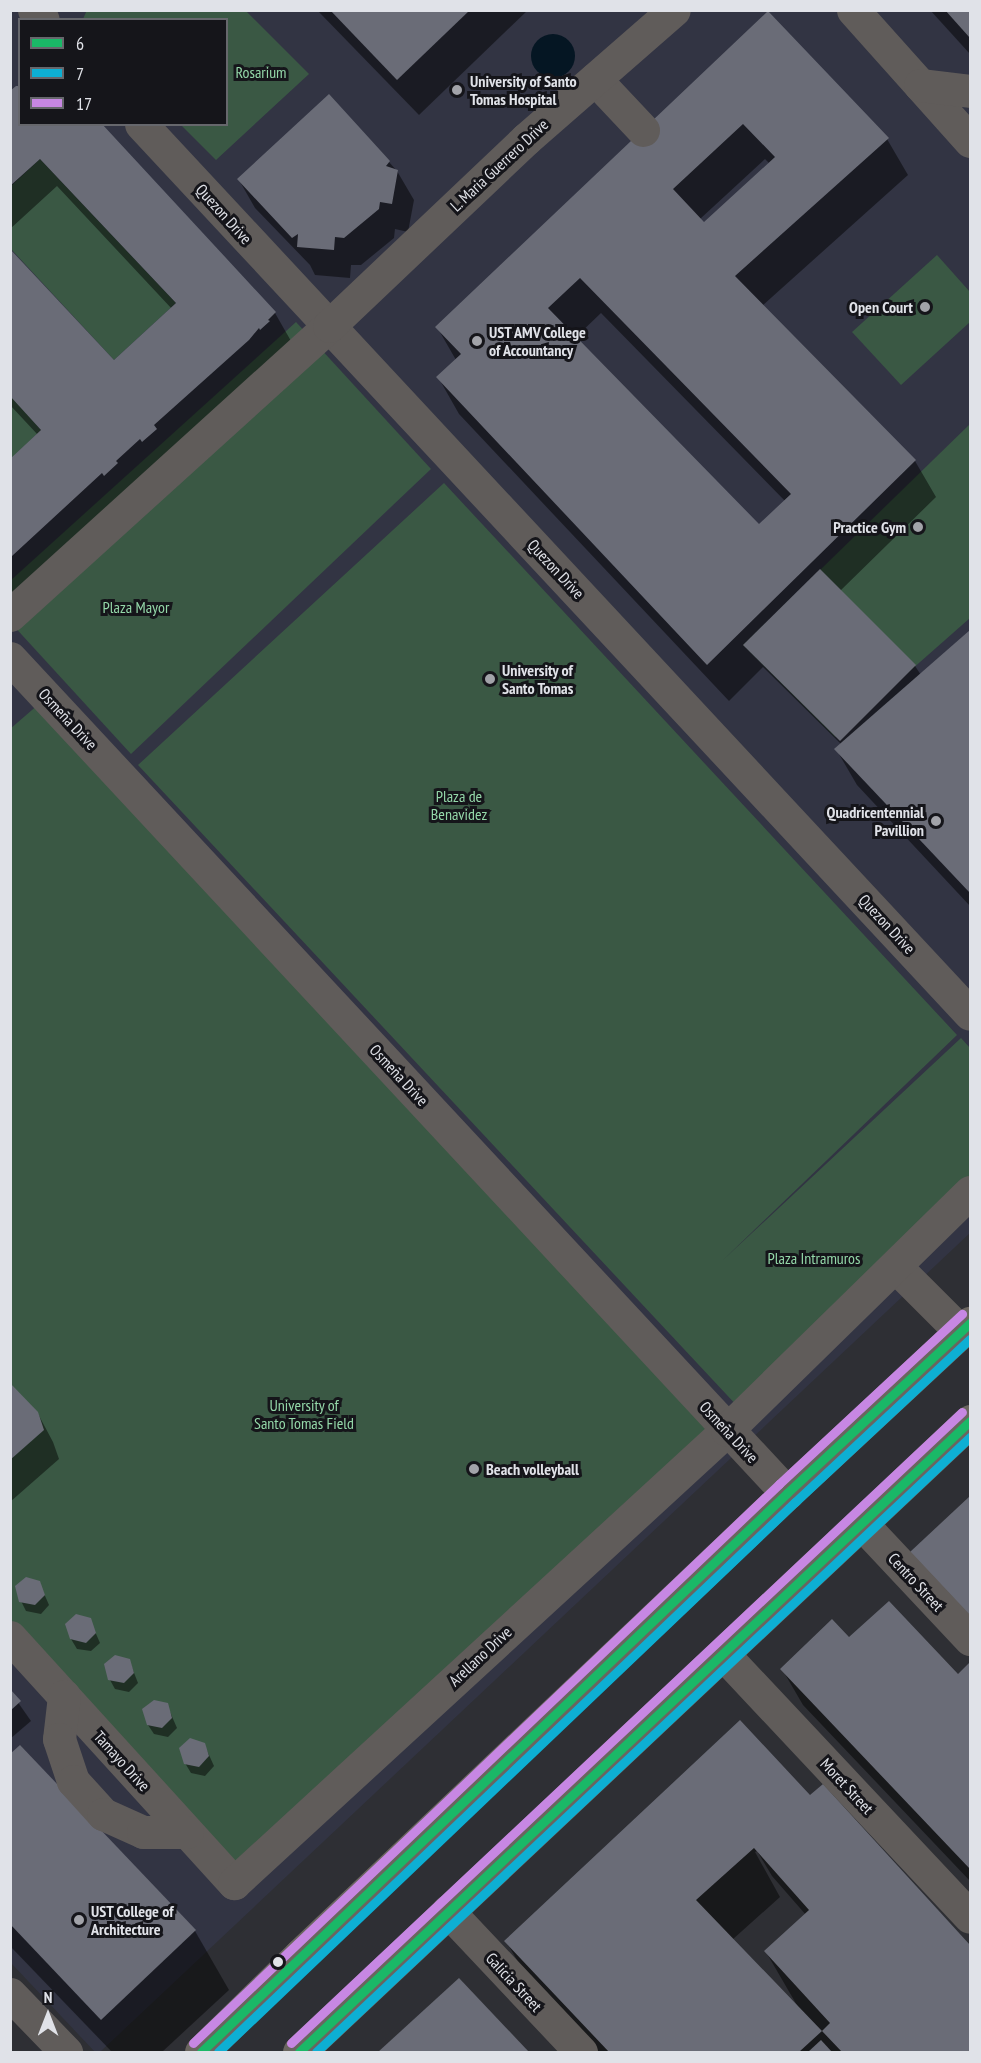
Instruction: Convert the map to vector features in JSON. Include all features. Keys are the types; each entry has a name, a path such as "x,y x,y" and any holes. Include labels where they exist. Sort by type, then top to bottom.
{"main road":[{"path":"201,2052 300,1955 787,1493 966,1328"},
{"path":"299,2052 724,1655 970,1421"}],"street":[{"name":"L. Maria Guerrero Drive","path":"10,615 329,326 525,139 674,10"},
{"path":"853,10 970,141"},
{"path":"594,80 644,130"},
{"path":"920,85 970,91"},
{"name":"Quezon Drive","path":"143,126 970,1014"},
{"name":"Osmeña Drive","path":"10,658 787,1493"},
{"path":"727,1430 970,1192"},
{"path":"895,1266 966,1328"},
{"name":"Arellano Drive","path":"234,1883 727,1430"},
{"name":"Centro Street","path":"862,1524 970,1640"},
{"name":"Tamayo Drive","path":"10,1637 234,1883"},
{"name":"Moret Street","path":"724,1655 970,1917"},
{"path":"64,1696 60,1739 73,1781 95,1806 103,1814 143,1832 187,1833"},
{"name":"Galicia Street","path":"448,1911 581,2052"},
{"path":"10,1994 66,2052"}],"shaded area":[{"name":"University of Santo Tomas","path":"11,11 970,11 970,1233 100,2052 95,2052 11,1963"},
{"path":"553,34 569,40 575,56 569,72 553,78 537,72 531,56 537,40"}],"green space":[{"name":"Rosarium","path":"87,10 246,11 309,74 216,160 182,126 228,126 228,18 83,18"},
{"path":"40,159 176,303 114,360 11,249 11,186"},
{"name":"Open Court","path":"937,255 970,292 970,322 901,385 852,332"},
{"name":"Plaza Mayor","path":"296,322 431,469 131,754 11,623 10,581"},
{"path":"11,396 41,430 11,459"},
{"name":"Practice Gym","path":"970,424 970,618 835,737 743,645"},
{"name":"Plaza de Benavidez","path":"444,483 957,1035 722,1261 961,1038 970,1048 970,1193 740,1409 138,765"},
{"name":"University of Santo Tomas Field","path":"47,697 717,1430 234,1883 11,1637 10,729"}],"building":[{"path":"330,10 470,10 397,80"},
{"path":"945,10 970,10 970,38"},
{"path":"768,11 889,138 735,276 916,460 707,665 436,377 461,354 435,327","holes":["743,124 775,157 704,222 673,189","580,278 791,494 759,524 548,308"]},
{"path":"18,86 18,126 104,126 276,312 268,320 270,321 260,330 259,328 249,340 154,425 157,429 142,442 140,439 116,461 118,463 104,476 102,473 12,556 10,459 41,430 10,396 10,249 114,360 176,303 40,159 10,186 10,91"},
{"path":"329,94 390,161 386,166 398,170 392,204 380,202 379,209 344,238 335,237 334,250 297,247 298,234 292,238 237,179"},
{"path":"820,569 916,665 840,741 743,645"},
{"name":"Quadricentennial Pavillion","path":"970,630 970,893 834,749"},
{"path":"10,1383 38,1412 44,1430 10,1460"},
{"path":"970,1496 970,1616 910,1552"},
{"path":"26,1577 40,1581 45,1595 35,1605 19,1602 15,1586"},
{"path":"889,1601 958,1674 970,1662 970,1869 780,1669 832,1619 849,1637"},
{"path":"76,1614 91,1618 96,1633 86,1643 70,1639 65,1624"},
{"path":"115,1655 130,1659 134,1673 124,1683 108,1680 104,1664"},
{"path":"10,1689 21,1701 10,1711"},
{"path":"154,1700 168,1703 172,1718 162,1728 147,1725 142,1709"},
{"path":"740,1720 810,1795 823,1784 970,1945 970,2052 842,2052 822,2031 799,2052 609,2052 504,1941","holes":["754,1848 809,1910 764,1951 830,2023 822,2031 696,1900"]},
{"path":"190,1738 205,1743 209,1756 199,1767 184,1764 179,1748"},
{"path":"20,1745 196,1930 101,2020 10,1924 10,1754"},
{"path":"459,1978 529,2052 378,2052"},
{"path":"821,2040 832,2052 808,2052"}],"transit line":[{"name":"17","path":"193,2043 779,1484 962,1314"},
{"name":"6","path":"201,2052 787,1493 970,1323"},
{"name":"7","path":"218,2052 795,1502 970,1339"},
{"name":"17","path":"291,2043 962,1412"},
{"name":"6","path":"299,2052 970,1421"},
{"name":"7","path":"316,2052 970,1437"}],"place":[{"name":"University of Santo Tomas Hospital","path":"457,90"},
{"name":"Open Court","path":"925,307"},
{"name":"UST AMV College of Accountancy","path":"477,341"},
{"name":"Practice Gym","path":"918,527"},
{"name":"University of Santo Tomas","path":"490,679"},
{"name":"Quadricentennial Pavillion","path":"936,821"},
{"name":"Beach volleyball","path":"474,1469"},
{"name":"UST College of Architecture","path":"79,1920"}],"park label":[{"name":"Plaza Intramuros","path":"814,1258"}]}
